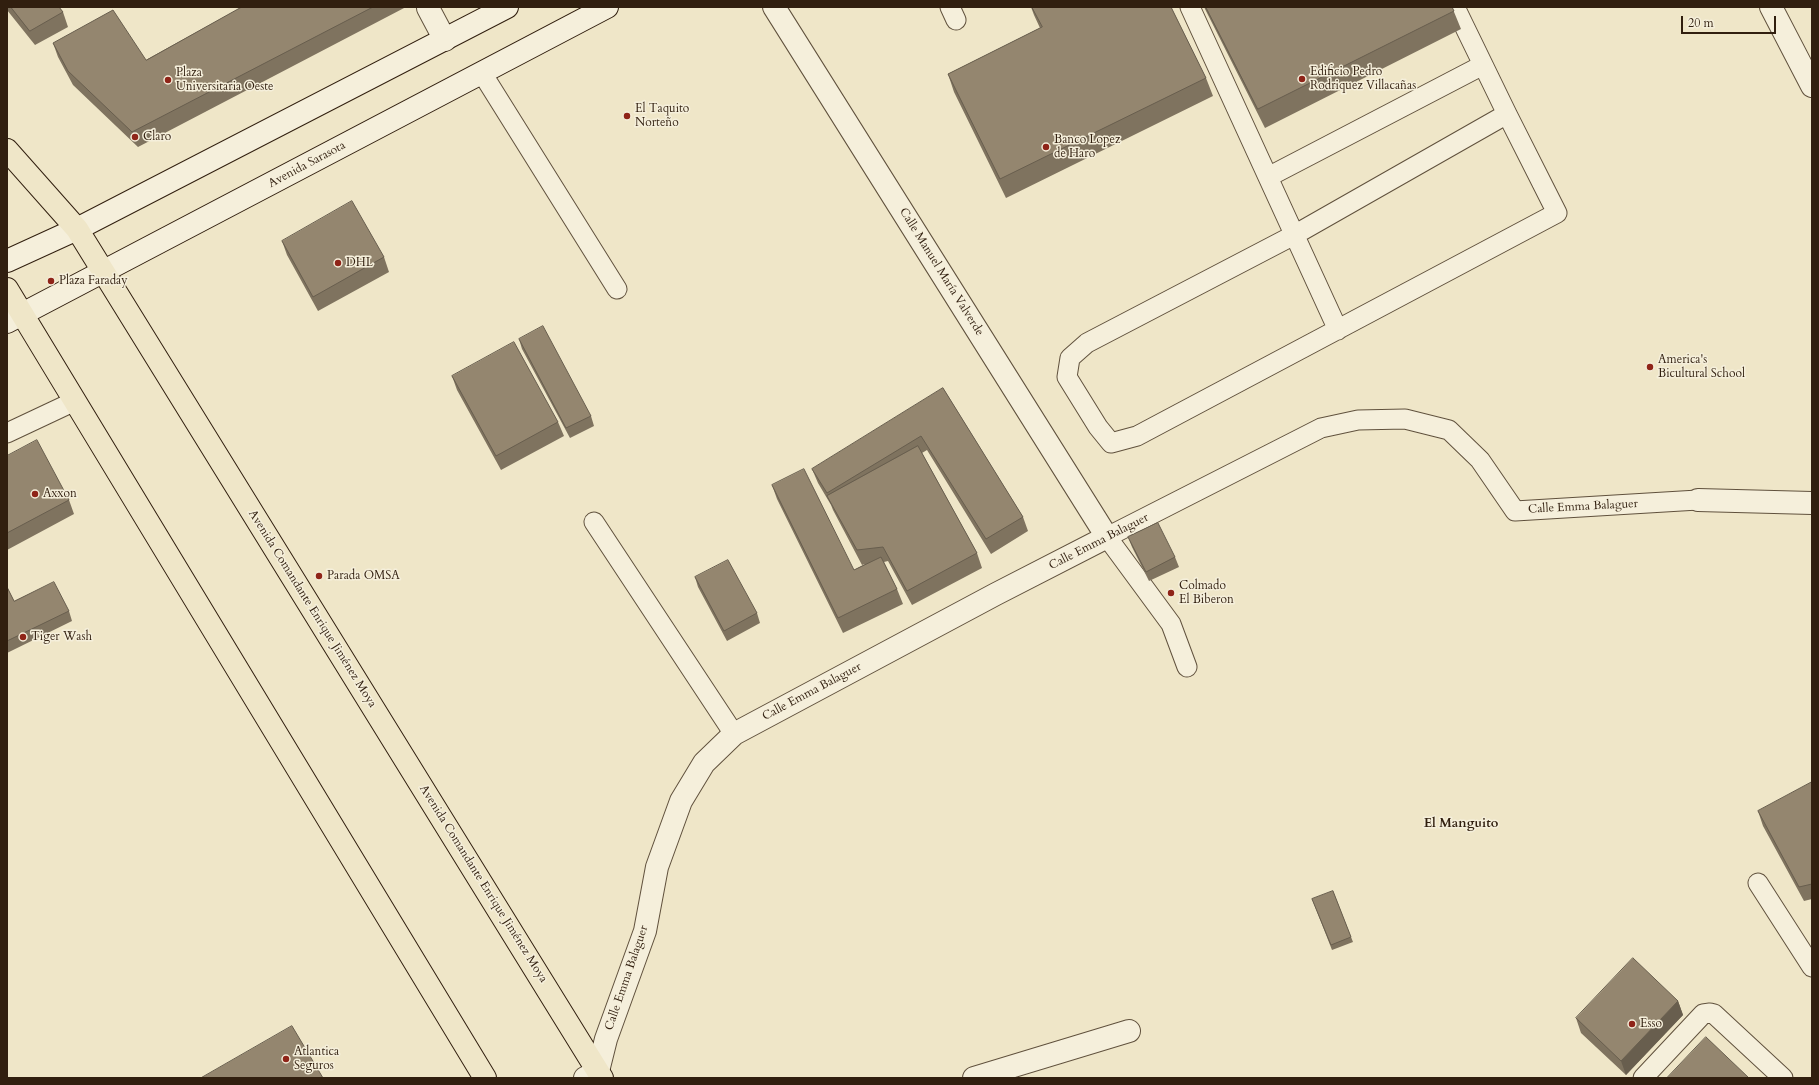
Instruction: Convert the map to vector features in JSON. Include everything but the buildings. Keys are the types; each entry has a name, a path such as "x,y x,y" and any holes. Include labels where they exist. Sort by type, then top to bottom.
{"main road":[{"name":"Avenida Comandante Enrique Jiménez Moya","path":"7,150 77,229 595,1076"},
{"path":"7,289 15,318 75,401 485,1078"}],"street":[{"path":"7,261 77,229 446,40 507,7"},
{"name":"Avenida Sarasota","path":"15,318 104,273 607,7"},
{"name":"Calle Manuel María Valverde","path":"774,7 1107,537"},
{"path":"1771,7 1812,86"},
{"path":"428,8 446,40"},
{"name":"Calle Emma Balaguer","path":"1698,500 1812,503"},
{"name":"Calle Emma Balaguer","path":"595,1076 606,1039 645,932 657,867 680,802 704,763 734,734 996,594 1107,537"},
{"path":"974,1078 1128,1031"}],"lane":[{"path":"1190,7 1268,177 1296,234 1338,330"},
{"path":"1455,7 1557,213 1137,436 1111,442 1098,427 1067,377 1070,358 1087,343 1296,234 1507,114"},
{"path":"1268,177 1483,65"},
{"path":"482,73 617,289"},
{"path":"7,433 75,401"},
{"name":"Calle Emma Balaguer","path":"1107,537 1321,428 1358,420 1405,419 1449,430 1480,460 1515,511 1698,500"},
{"path":"594,522 734,734"},
{"path":"1107,537 1171,624 1187,667"},
{"path":"1758,882 1812,967"},
{"path":"1644,1078 1703,1014 1710,1012 1783,1078"}],"place":[{"name":"Edificio Pedro Rodriquez Villacañas","path":"1302,79"},
{"name":"Plaza Universitaria Oeste","path":"168,80"},
{"name":"El Taquito Norteño","path":"627,116"},
{"name":"Claro","path":"135,137"},
{"name":"Banco Lopez de Haro","path":"1046,147"},
{"name":"DHL","path":"338,263"},
{"name":"Plaza Faraday","path":"51,281"},
{"name":"America's Bicultural School","path":"1650,367"},
{"name":"Axxon","path":"35,494"},
{"name":"Parada OMSA","path":"319,576"},
{"name":"Colmado El Biberon","path":"1171,593"},
{"name":"Tiger Wash","path":"23,637"},
{"name":"Esso","path":"1632,1024"},
{"name":"Atlantica Seguros","path":"286,1059"}],"district":[{"name":"El Manguito","path":"1461,824"}]}
